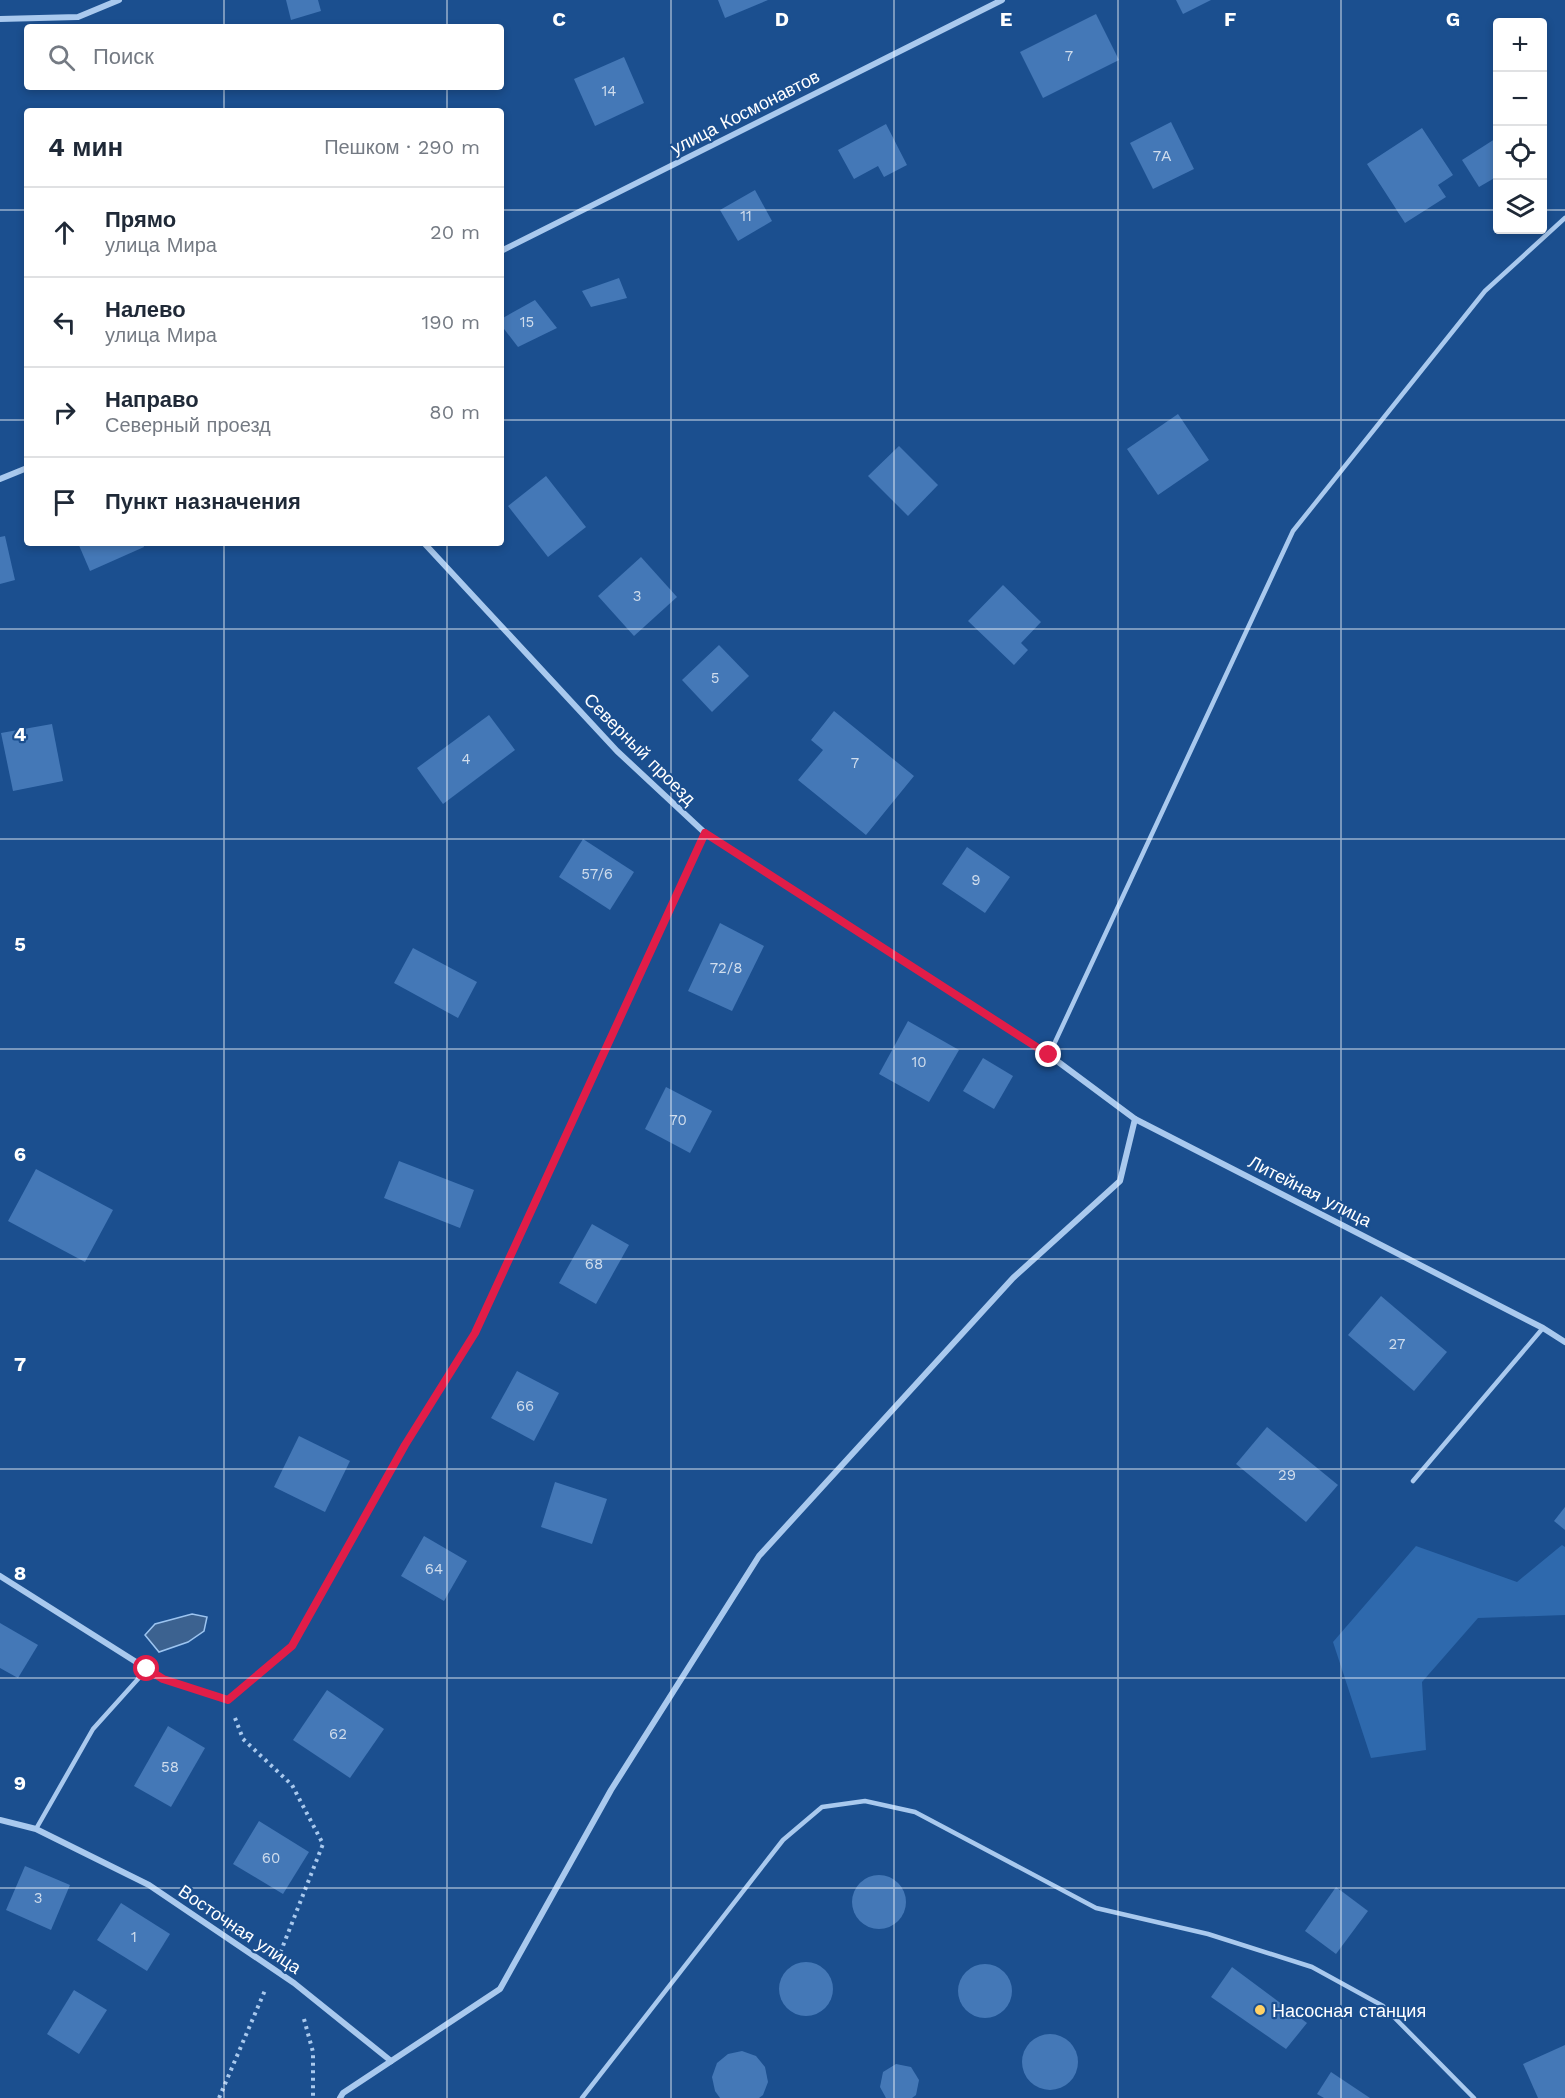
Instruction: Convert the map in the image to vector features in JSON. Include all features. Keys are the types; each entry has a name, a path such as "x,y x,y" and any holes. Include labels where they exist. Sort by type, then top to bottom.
{"street":[{"path":"0,19 78,17 119,0"},
{"name":"улица Космонавтов","path":"504,249 1002,0"},
{"path":"0,479 24,469"},
{"name":"Северный проезд","path":"427,546 617,751 705,833 1049,1055"},
{"path":"0,1576 163,1679 228,1700 292,1646 405,1445 475,1333 705,833"},
{"name":"Литейная улица","path":"1049,1055 1135,1119 1543,1328 1565,1342"},
{"path":"340,2098 343,2093 500,1989 611,1790 759,1556 1012,1278 1120,1181 1135,1119"},
{"name":"Восточная улица","path":"0,1820 36,1829 149,1884 294,1983 391,2061"}],"lane":[{"path":"1049,1055 1293,531 1485,291 1565,218"},
{"path":"1413,1481 1543,1328"},
{"path":"36,1829 93,1729 147,1669"},
{"path":"582,2098 783,1840 822,1807 865,1801 915,1812 1096,1908 1208,1934 1312,1967 1383,2006 1474,2098"}],"path":[{"path":"219,2098 323,1844 292,1785 243,1739 228,1700"},
{"path":"294,1983 313,2052 313,2098"}],"shaded area":[{"path":"1562,1545 1565,1547 1565,1615 1478,1618 1422,1682 1426,1750 1371,1758 1333,1642 1416,1546 1517,1582"},
{"path":"192,1614 207,1617 204,1631 188,1642 159,1652 145,1635 155,1624"}],"building":[{"path":"286,0 318,0 321,11 291,20"},
{"path":"718,0 768,0 725,18"},
{"path":"1176,0 1211,0 1183,14"},
{"path":"1096,14 1119,60 1043,98 1020,52"},
{"path":"624,57 644,103 595,126 574,79"},
{"path":"1171,122 1194,169 1153,189 1130,143"},
{"path":"886,124 907,165 884,177 878,166 854,179 838,150"},
{"path":"1422,128 1453,175 1438,185 1446,197 1405,223 1367,164"},
{"path":"1493,140 1493,179 1479,187 1462,160"},
{"path":"755,190 772,221 738,241 720,210"},
{"path":"619,278 627,298 591,307 582,291"},
{"path":"535,300 557,328 518,347 504,329 504,317"},
{"path":"1178,414 1209,460 1158,495 1127,449"},
{"path":"899,446 938,485 908,516 868,476"},
{"path":"546,476 586,527 548,557 508,506"},
{"path":"5,536 15,580 0,584 0,537"},
{"path":"79,546 144,546 144,547 90,571"},
{"path":"641,557 677,597 634,636 598,596"},
{"path":"1003,585 1041,622 1021,643 1028,650 1014,665 968,621"},
{"path":"719,645 749,676 712,712 682,680"},
{"path":"834,711 914,776 866,835 798,780 823,750 811,740"},
{"path":"489,715 515,750 443,804 417,768"},
{"path":"52,724 63,781 13,791 1,733"},
{"path":"583,839 634,872 610,910 559,877"},
{"path":"967,847 1010,877 985,913 942,884"},
{"path":"720,923 764,946 732,1011 688,991"},
{"path":"413,948 477,982 458,1018 394,983"},
{"path":"908,1021 959,1050 929,1102 879,1074"},
{"path":"983,1058 1013,1076 994,1109 963,1091"},
{"path":"666,1087 712,1111 690,1153 645,1129"},
{"path":"399,1161 474,1190 460,1228 384,1198"},
{"path":"36,1169 113,1210 85,1262 8,1221"},
{"path":"592,1224 629,1245 596,1304 559,1283"},
{"path":"1381,1296 1447,1352 1414,1391 1348,1335"},
{"path":"517,1371 559,1393 534,1441 491,1418"},
{"path":"1267,1427 1338,1485 1306,1522 1236,1464"},
{"path":"299,1436 350,1461 325,1512 274,1487"},
{"path":"555,1482 607,1499 592,1544 541,1527"},
{"path":"1565,1507 1565,1530 1554,1521"},
{"path":"424,1536 467,1561 444,1601 401,1576"},
{"path":"0,1623 38,1645 18,1678 0,1668"},
{"path":"327,1690 384,1729 350,1778 293,1740"},
{"path":"168,1726 205,1748 171,1807 134,1786"},
{"path":"259,1821 309,1852 283,1894 233,1864"},
{"path":"25,1866 70,1885 51,1930 6,1910"},
{"path":"874,1875 884,1875 894,1879 902,1887 906,1902 902,1917 894,1925 884,1929 874,1929 864,1925 856,1917 852,1907 852,1897 856,1887 864,1879"},
{"path":"1336,1887 1368,1911 1336,1954 1305,1931"},
{"path":"121,1903 170,1934 147,1971 97,1940"},
{"path":"801,1962 811,1962 821,1966 829,1974 833,1989 829,2004 821,2012 811,2016 801,2016 791,2012 783,2004 779,1994 779,1984 783,1974 791,1966"},
{"path":"980,1964 990,1964 1000,1968 1008,1976 1012,1991 1008,2006 1000,2014 990,2018 980,2018 970,2014 962,2006 958,1996 958,1986 962,1976 970,1968"},
{"name":"Насосная станция","path":"1232,1967 1307,2023 1286,2049 1211,1997"},
{"path":"74,1990 107,2010 79,2054 47,2034"},
{"path":"1050,2034 1065,2039 1073,2047 1078,2062 1073,2077 1065,2085 1050,2090 1035,2085 1027,2077 1022,2062 1027,2047 1035,2039"},
{"path":"1565,2045 1565,2098 1538,2098 1523,2064"},
{"path":"742,2051 756,2056 765,2067 768,2082 763,2095 759,2098 720,2098 715,2091 712,2077 717,2063 728,2054"},
{"path":"896,2064 911,2067 919,2080 916,2095 912,2098 886,2098 880,2087 883,2072"},
{"path":"1331,2072 1370,2098 1324,2098 1317,2094"}],"place":[{"name":"Насосная станция","path":"1260,2010"}],"route":[{"path":"147,1669 163,1679 228,1700 292,1646 405,1445 475,1333 705,833 1049,1055"}]}
